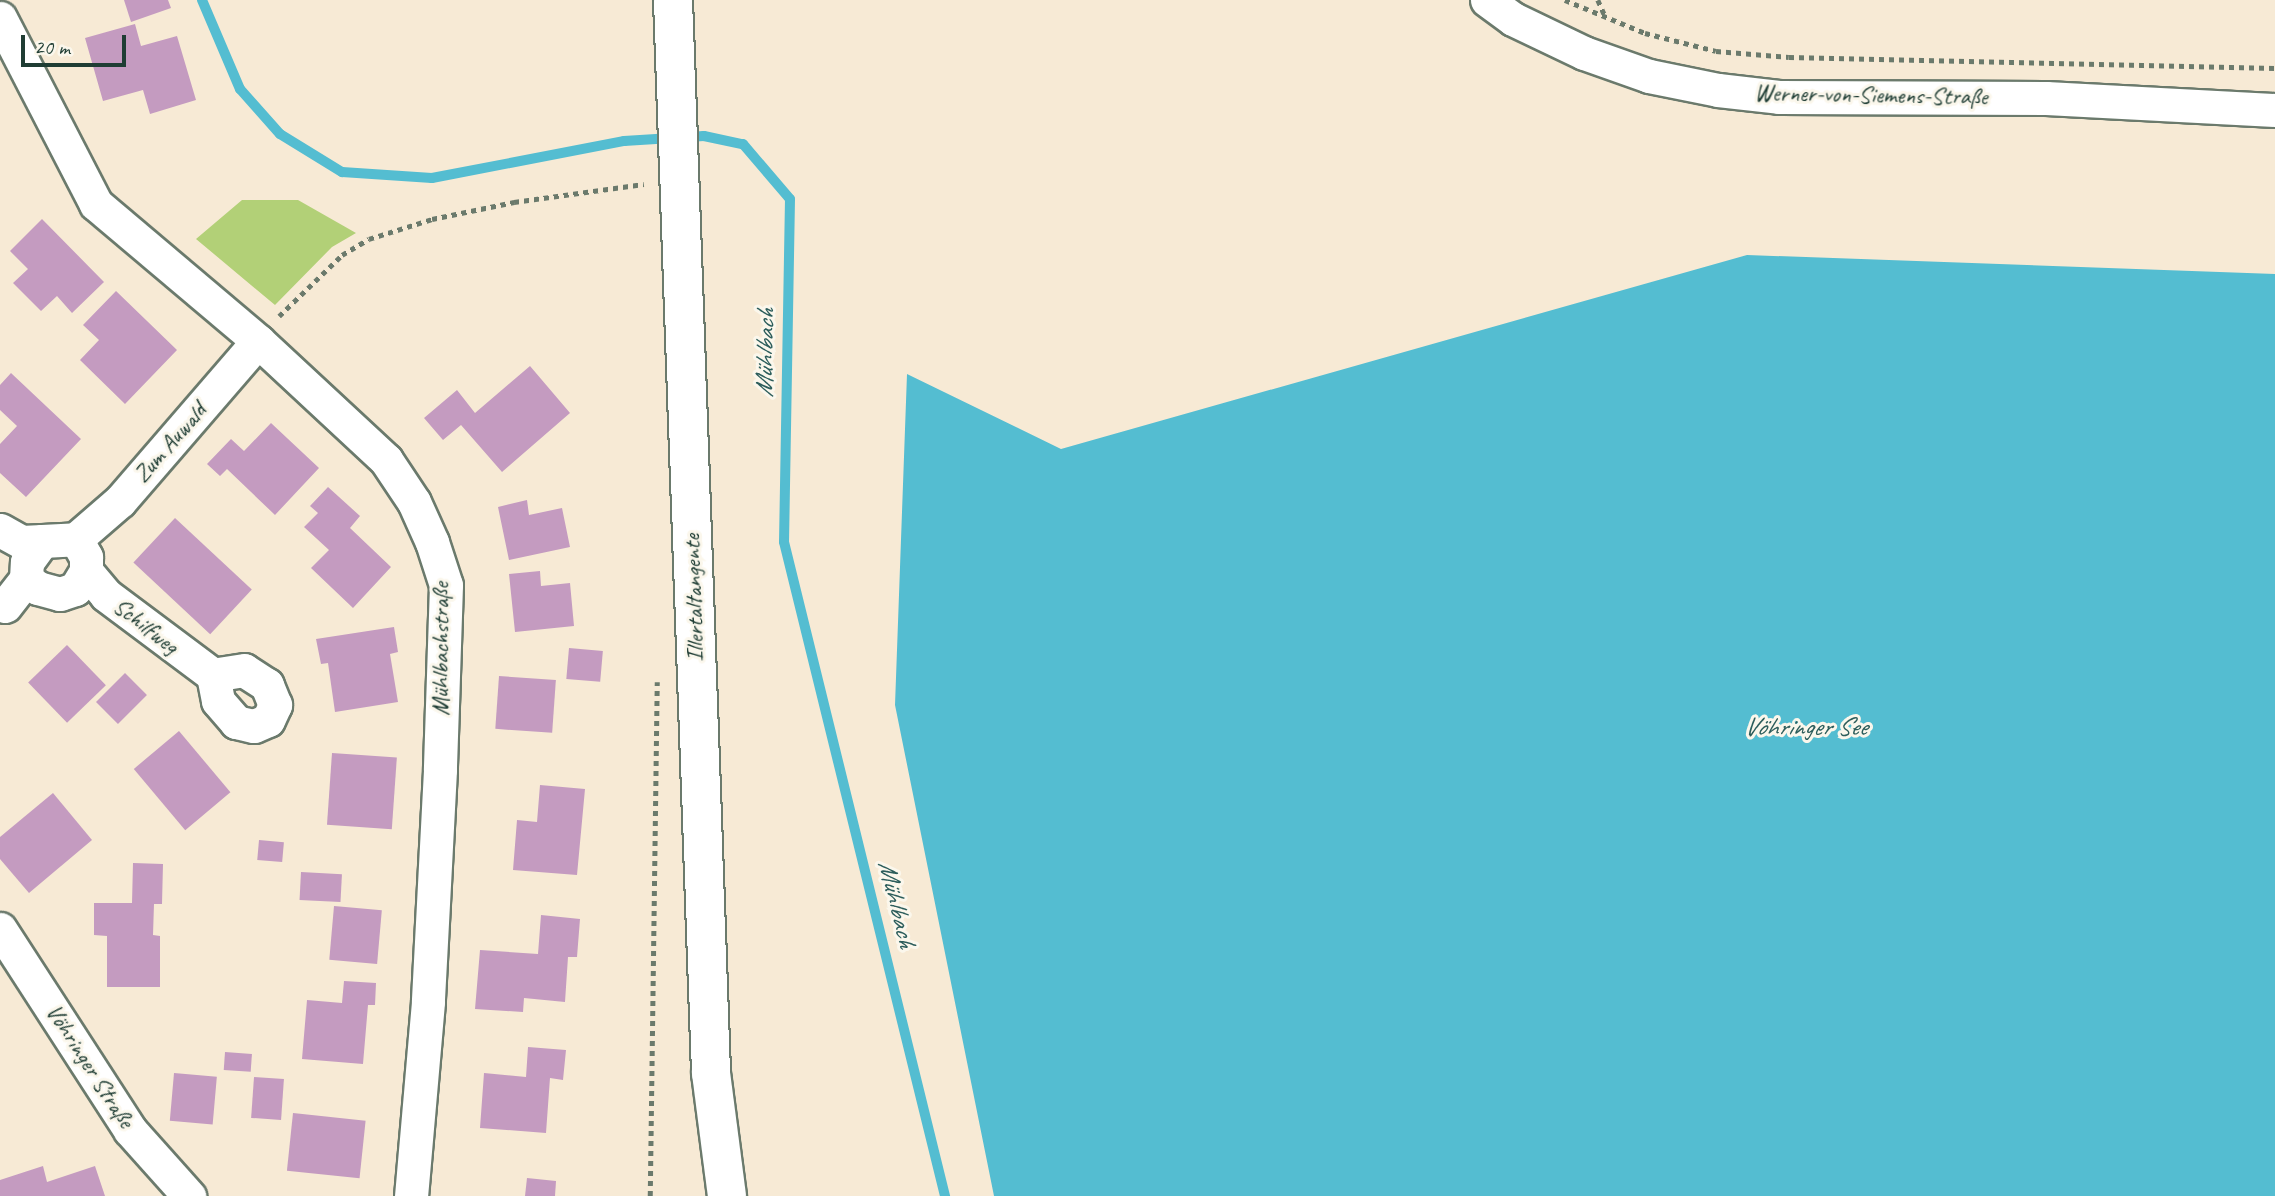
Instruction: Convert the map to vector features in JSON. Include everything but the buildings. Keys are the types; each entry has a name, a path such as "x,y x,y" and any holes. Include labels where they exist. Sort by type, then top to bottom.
{"street":[{"name":"Illertaltangente","path":"673,0 711,1073 727,1196"},
{"name":"Werner-von-Siemens-Straße","path":"1487,0 1513,19 1584,53 1648,76 1718,90 1779,97 2046,98 2275,110"},
{"name":"Mühlbachstraße","path":"0,18 96,204 258,341 386,460 414,502 446,585 435,899 411,1196"},
{"name":"Zum Auwald","path":"26,579 38,588 60,594 75,589 81,555 120,500 258,341"},
{"path":"0,530 22,542 42,541 81,555"},
{"path":"5,607 26,579 27,562 42,541"},
{"name":"Schilfweg","path":"81,555 106,595 213,675"},
{"name":"Vöhringer Straße","path":"0,929 130,1130 189,1196"}],"path":[{"path":"1565,0 1645,33 1716,51 1789,57 2275,68"},
{"path":"1598,0 1605,17"},
{"path":"645,172 646,198"},
{"path":"258,341 298,295 342,255 369,239 432,219 514,202 645,184"},
{"path":"650,1196 657,670"}],"green space":[{"path":"242,200 298,200 356,233 332,247 275,305 196,239"}],"water":[{"name":"Vöhringer See","path":"1747,255 2275,274 2275,1196 994,1196 895,705 907,374 1061,449"}],"waterway":[{"name":"Mühlbach","path":"202,0 240,89 280,134 342,172 432,178 624,141 704,136 743,144 790,199 784,542 945,1196"}]}
